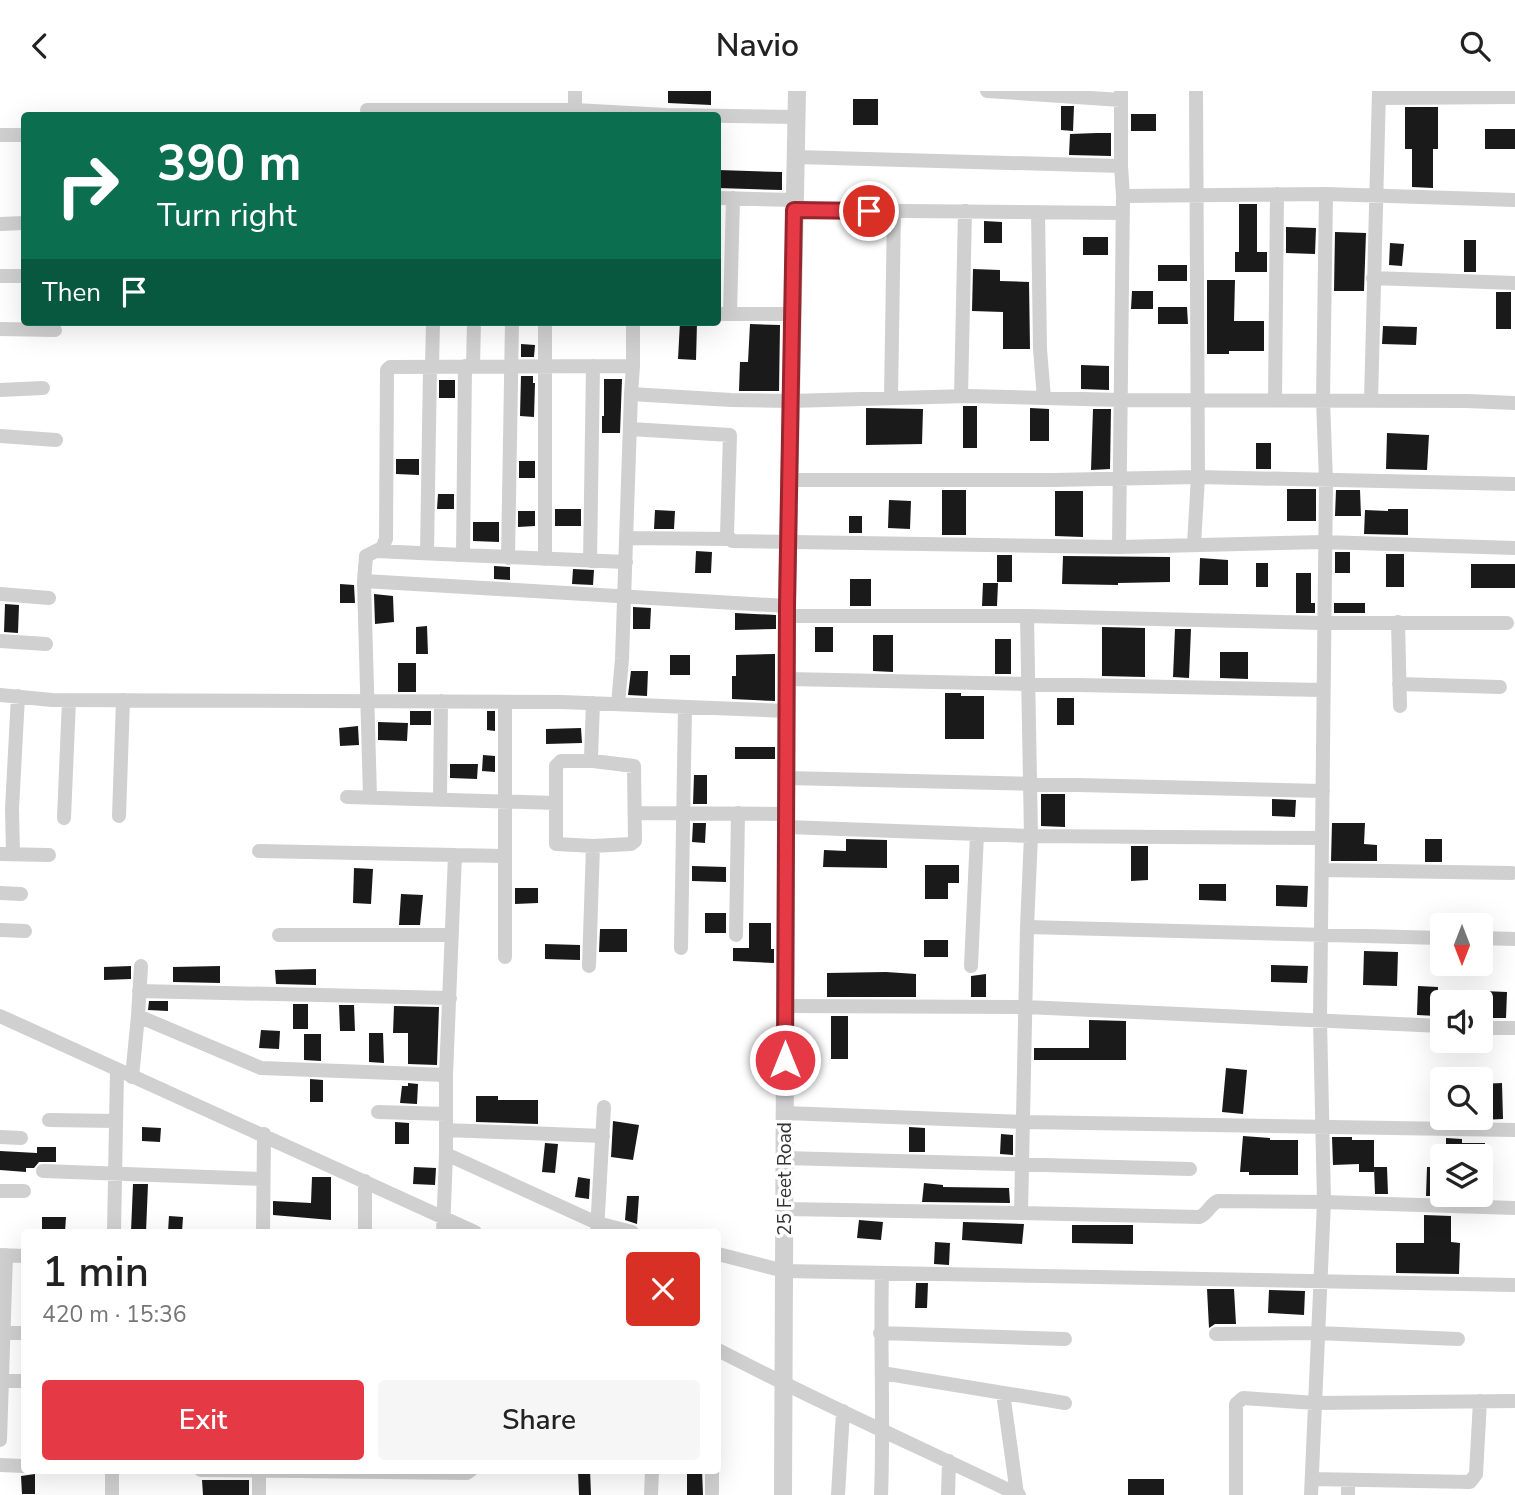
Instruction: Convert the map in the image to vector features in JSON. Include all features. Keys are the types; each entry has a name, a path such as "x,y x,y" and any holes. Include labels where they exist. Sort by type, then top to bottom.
{"street":[{"path":"575,91 575,112"},
{"name":"25 Feet Road","path":"783,1495 787,611 797,91"},
{"path":"987,91 1121,96 1124,196 1119,547"},
{"path":"1194,544 1198,477 1196,91"},
{"path":"1371,401 1380,94 1515,97"},
{"path":"367,110 506,112"},
{"path":"721,116 797,117"},
{"path":"0,135 21,135"},
{"path":"796,157 1121,166"},
{"path":"1275,399 1277,194"},
{"path":"1124,196 1326,194 1515,200"},
{"path":"1311,1495 1324,1202 1320,1020 1326,194"},
{"path":"721,198 894,211 1123,213"},
{"path":"733,198 724,314 792,314"},
{"path":"891,398 894,211"},
{"path":"961,396 965,211"},
{"path":"1038,212 1040,349 1044,398"},
{"path":"0,224 21,223"},
{"path":"0,276 21,276"},
{"path":"1373,278 1515,283"},
{"path":"427,553 433,326"},
{"path":"463,555 469,366 474,326"},
{"path":"508,558 512,326"},
{"path":"545,326 545,559"},
{"path":"618,704 634,326"},
{"path":"0,329 55,330"},
{"path":"590,561 593,366"},
{"path":"370,797 363,581 366,556 382,548 386,539 385,373 390,367 634,366"},
{"path":"0,390 43,388"},
{"path":"631,394 790,401 961,396 1515,403"},
{"path":"630,429 730,435 729,539"},
{"path":"0,436 56,440"},
{"path":"789,480 1198,477 1515,484"},
{"path":"626,538 1119,547 1323,542 1515,548"},
{"path":"376,551 626,562"},
{"path":"363,581 624,595 787,611 1323,623 1507,622"},
{"path":"0,594 49,598"},
{"path":"1021,1213 1031,836 1027,617"},
{"path":"1398,622 1400,706"},
{"path":"0,641 46,644"},
{"path":"787,678 1323,690"},
{"path":"1399,684 1500,687"},
{"path":"0,695 69,700 593,703 787,711"},
{"path":"18,697 12,809 6,854 49,855"},
{"path":"64,818 69,700"},
{"path":"119,816 123,700"},
{"path":"440,799 441,701"},
{"path":"505,702 505,957"},
{"path":"593,703 593,761"},
{"path":"681,947 685,707"},
{"path":"593,761 634,766 634,843 593,846 556,844 556,766 558,763 593,761"},
{"path":"787,778 1323,791"},
{"path":"347,797 556,803"},
{"path":"635,813 738,813 787,820 1031,836 1322,838"},
{"path":"736,935 738,813"},
{"path":"971,967 977,834"},
{"path":"589,966 593,846"},
{"path":"259,851 504,856"},
{"path":"443,1229 455,855"},
{"path":"1322,870 1512,873"},
{"path":"0,893 21,894"},
{"path":"1027,927 1430,938"},
{"path":"0,930 25,931"},
{"path":"279,935 452,935"},
{"path":"1493,938 1515,939"},
{"path":"132,1077 141,966"},
{"path":"139,991 450,998"},
{"path":"785,1006 1026,1007 1430,1025"},
{"path":"0,1016 469,1229"},
{"path":"138,1016 261,1068 446,1075"},
{"path":"1493,1028 1515,1028"},
{"path":"114,1229 117,1071"},
{"path":"446,1154 597,1228 604,1107"},
{"path":"378,1112 446,1114"},
{"path":"785,1113 1024,1122 1515,1130"},
{"path":"49,1120 116,1121"},
{"path":"446,1130 603,1136"},
{"path":"263,1229 264,1134"},
{"path":"0,1137 21,1138"},
{"path":"784,1158 1191,1169"},
{"path":"43,1171 263,1179"},
{"path":"365,1181 365,1229"},
{"path":"0,1191 24,1191"},
{"path":"784,1209 1199,1217 1204,1215 1211,1204 1218,1202 1324,1202 1515,1208"},
{"path":"0,1440 3,1255 21,1256"},
{"path":"721,1255 783,1271 1515,1286"},
{"path":"881,1495 884,1430 880,1333 882,1273"},
{"path":"3,1333 21,1333"},
{"path":"880,1333 1065,1339"},
{"path":"1216,1334 1317,1333 1458,1339"},
{"path":"721,1352 783,1384 948,1461 993,1489 1018,1495 1003,1393"},
{"path":"882,1373 1065,1403"},
{"path":"1,1381 21,1381"},
{"path":"1236,1495 1236,1403 1242,1398 1315,1403 1515,1401"},
{"path":"1312,1479 1470,1482 1476,1474 1480,1401"},
{"path":"838,1495 844,1411"},
{"path":"948,1461 948,1495"},
{"path":"0,1465 21,1466"},
{"path":"112,1474 112,1495"},
{"path":"259,1495 260,1474"},
{"path":"651,1495 652,1474"},
{"path":"712,1474 712,1493"},
{"path":"1348,1480 1348,1495"}],"building":[{"path":"668,91 711,91 711,105 668,103"},
{"path":"853,99 878,99 878,125 853,125"},
{"path":"1061,106 1074,106 1073,131 1061,130"},
{"path":"1405,107 1438,107 1438,149 1433,149 1433,188 1412,187 1412,149 1405,149"},
{"path":"1131,114 1156,114 1156,131 1131,131"},
{"path":"1485,129 1515,129 1515,149 1485,149"},
{"path":"1111,133 1111,156 1069,155 1070,134"},
{"path":"721,170 782,172 782,190 721,188"},
{"path":"1239,204 1257,204 1257,252 1267,252 1267,272 1235,272 1235,252 1239,252"},
{"path":"984,221 1002,222 1002,243 984,243"},
{"path":"1286,227 1316,228 1315,254 1286,253"},
{"path":"1335,232 1366,233 1364,291 1334,291"},
{"path":"1083,237 1108,237 1108,255 1083,255"},
{"path":"1464,240 1476,240 1476,272 1464,272"},
{"path":"1390,243 1404,244 1402,266 1389,265"},
{"path":"1158,265 1187,265 1187,281 1158,281"},
{"path":"973,269 1000,270 1000,281 1029,282 1030,349 1003,349 1003,312 972,311"},
{"path":"1207,280 1235,280 1234,321 1264,321 1264,351 1207,354"},
{"path":"1132,291 1153,291 1153,309 1131,309"},
{"path":"1496,292 1511,292 1511,329 1496,329"},
{"path":"1158,307 1187,307 1188,324 1158,324"},
{"path":"750,324 780,325 779,391 739,391 740,362 748,362"},
{"path":"680,326 697,326 696,360 678,359"},
{"path":"1383,326 1417,327 1416,345 1382,344"},
{"path":"521,344 535,345 534,357 521,357"},
{"path":"1081,365 1109,366 1109,390 1081,389"},
{"path":"521,376 533,376 534,417 520,416"},
{"path":"604,379 622,379 620,433 602,433"},
{"path":"439,380 455,380 455,398 439,398"},
{"path":"963,406 977,406 977,448 963,448"},
{"path":"866,408 923,409 922,444 866,445"},
{"path":"1030,408 1049,409 1049,441 1030,441"},
{"path":"1093,409 1111,409 1110,469 1091,470"},
{"path":"1387,433 1429,435 1427,470 1386,469"},
{"path":"1256,443 1271,443 1271,469 1256,469"},
{"path":"396,459 419,459 419,475 396,474"},
{"path":"519,461 535,461 535,478 519,478"},
{"path":"1287,489 1316,489 1316,521 1287,521"},
{"path":"942,490 966,490 966,535 942,535"},
{"path":"1336,490 1360,490 1361,516 1335,516"},
{"path":"1055,491 1083,491 1083,537 1055,536"},
{"path":"438,494 454,494 454,509 437,509"},
{"path":"889,500 911,501 910,529 888,528"},
{"path":"555,509 581,509 581,526 555,526"},
{"path":"1408,509 1408,535 1364,534 1365,510"},
{"path":"655,510 675,511 674,529 654,529"},
{"path":"518,511 535,511 535,526 518,527"},
{"path":"849,516 862,516 862,533 849,533"},
{"path":"473,522 499,522 499,542 473,541"},
{"path":"696,551 712,552 711,573 695,573"},
{"path":"1335,552 1350,552 1350,573 1335,573"},
{"path":"1386,554 1404,554 1404,587 1386,587"},
{"path":"997,555 1012,555 1012,582 997,582"},
{"path":"1063,556 1170,557 1170,582 1062,584"},
{"path":"1200,558 1228,560 1228,585 1199,585"},
{"path":"1256,563 1268,563 1268,587 1256,587"},
{"path":"1471,564 1515,564 1515,588 1471,588"},
{"path":"494,566 510,567 510,580 494,579"},
{"path":"573,569 594,570 593,585 572,584"},
{"path":"1296,573 1311,573 1311,603 1315,603 1315,613 1296,613"},
{"path":"850,579 871,579 871,606 850,606"},
{"path":"983,583 998,583 997,606 982,606"},
{"path":"340,584 354,585 355,603 340,603"},
{"path":"374,594 393,596 394,622 375,624"},
{"path":"1334,603 1365,603 1365,613 1334,613"},
{"path":"5,604 19,605 18,633 4,632"},
{"path":"633,607 651,608 650,629 633,629"},
{"path":"735,613 776,615 776,629 735,630"},
{"path":"427,626 428,654 416,654 416,627"},
{"path":"815,627 833,627 833,652 815,652"},
{"path":"1102,627 1145,628 1145,677 1102,676"},
{"path":"1175,629 1191,629 1189,678 1173,677"},
{"path":"873,635 893,635 893,672 873,671"},
{"path":"995,639 1011,639 1011,674 995,674"},
{"path":"1220,652 1248,652 1248,679 1220,678"},
{"path":"775,654 775,701 732,699 736,655"},
{"path":"670,655 690,655 690,675 670,675"},
{"path":"398,663 416,663 416,692 398,692"},
{"path":"631,671 648,671 647,696 628,695"},
{"path":"945,693 984,696 984,739 945,739"},
{"path":"1057,698 1074,698 1074,725 1057,725"},
{"path":"410,711 431,711 431,725 410,725"},
{"path":"487,711 495,711 495,731 487,730"},
{"path":"378,722 408,723 407,741 378,740"},
{"path":"358,726 359,745 340,746 339,728"},
{"path":"581,728 582,743 546,744 546,729"},
{"path":"735,747 775,747 775,759 735,759"},
{"path":"483,755 495,756 495,772 482,771"},
{"path":"450,764 478,764 477,779 450,778"},
{"path":"694,775 707,775 707,804 693,804"},
{"path":"1041,794 1065,794 1065,827 1041,826"},
{"path":"1272,799 1296,800 1295,817 1272,816"},
{"path":"693,823 706,823 705,843 692,842"},
{"path":"1332,823 1365,823 1364,844 1377,845 1377,861 1331,861"},
{"path":"846,839 887,840 887,868 823,867 824,850 846,851"},
{"path":"1425,839 1442,839 1442,862 1425,862"},
{"path":"1131,846 1148,846 1148,880 1131,881"},
{"path":"925,865 959,865 959,883 948,883 948,899 925,899"},
{"path":"692,866 726,867 726,882 692,881"},
{"path":"354,868 373,869 371,904 353,903"},
{"path":"1199,884 1226,884 1226,901 1199,900"},
{"path":"1276,885 1308,886 1307,907 1276,906"},
{"path":"515,888 538,888 538,903 515,904"},
{"path":"401,894 423,895 420,925 399,925"},
{"path":"705,913 726,913 726,933 705,933"},
{"path":"749,923 771,923 774,963 733,961 733,948 749,948"},
{"path":"600,929 627,929 627,952 599,952"},
{"path":"924,940 948,940 948,957 924,957"},
{"path":"545,944 580,945 580,960 545,959"},
{"path":"1364,951 1398,952 1397,986 1363,985"},
{"path":"1271,965 1308,966 1307,983 1271,982"},
{"path":"131,966 131,979 104,980 104,967"},
{"path":"220,966 220,983 173,982 173,967"},
{"path":"316,969 316,985 276,984 275,970"},
{"path":"827,973 916,974 916,997 827,997"},
{"path":"986,974 986,997 971,997 971,976"},
{"path":"1418,986 1438,987 1438,990 1430,990 1430,1016 1417,1015"},
{"path":"1493,991 1507,992 1506,1018 1493,1018"},
{"path":"149,1001 168,1001 168,1011 148,1010"},
{"path":"293,1004 308,1004 308,1029 293,1029"},
{"path":"339,1005 354,1005 355,1031 340,1031"},
{"path":"394,1006 439,1007 437,1065 408,1064 408,1033 393,1033"},
{"path":"831,1016 848,1016 848,1059 831,1059"},
{"path":"1089,1020 1126,1021 1126,1060 1034,1060 1034,1048 1089,1048"},
{"path":"261,1030 280,1031 279,1049 259,1048"},
{"path":"369,1033 383,1033 384,1063 369,1062"},
{"path":"304,1034 321,1034 321,1061 304,1060"},
{"path":"1226,1068 1247,1070 1243,1114 1222,1112"},
{"path":"310,1079 323,1080 323,1102 310,1102"},
{"path":"408,1083 418,1084 417,1104 400,1103 402,1086 408,1086"},
{"path":"1493,1083 1502,1083 1503,1119 1493,1119"},
{"path":"476,1096 498,1096 498,1100 538,1100 538,1124 476,1122"},
{"path":"613,1121 639,1125 633,1160 611,1157"},
{"path":"395,1122 409,1123 409,1144 395,1144"},
{"path":"142,1127 161,1128 160,1142 142,1141"},
{"path":"909,1127 925,1128 925,1152 909,1152"},
{"path":"1001,1134 1013,1135 1013,1155 1000,1154"},
{"path":"1243,1136 1298,1140 1298,1175 1249,1175 1249,1172 1240,1172"},
{"path":"1332,1137 1374,1140 1374,1172 1359,1172 1359,1164 1333,1165"},
{"path":"1446,1138 1462,1139 1462,1143 1485,1143 1485,1144 1446,1144"},
{"path":"545,1143 558,1144 555,1173 542,1172"},
{"path":"37,1147 56,1147 56,1162 39,1162 34,1168 26,1168 26,1172 0,1170 0,1151 37,1153"},
{"path":"414,1167 436,1168 435,1185 413,1184"},
{"path":"1374,1167 1387,1167 1388,1194 1375,1194"},
{"path":"1427,1167 1430,1167 1430,1196 1426,1196"},
{"path":"312,1177 331,1177 331,1220 273,1215 273,1201 311,1203"},
{"path":"578,1177 590,1179 589,1199 575,1197"},
{"path":"924,1183 943,1187 1009,1188 1010,1203 922,1202"},
{"path":"133,1184 148,1184 146,1229 131,1229"},
{"path":"627,1196 639,1196 637,1224 625,1220"},
{"path":"1424,1215 1451,1216 1451,1242 1460,1243 1459,1274 1396,1273 1396,1243 1424,1243"},
{"path":"169,1216 183,1217 182,1229 168,1229"},
{"path":"42,1217 66,1217 65,1229 42,1229"},
{"path":"859,1220 883,1222 881,1240 857,1238"},
{"path":"963,1222 1024,1224 1022,1244 962,1240"},
{"path":"1072,1225 1133,1225 1133,1244 1072,1243"},
{"path":"935,1242 950,1243 949,1265 934,1264"},
{"path":"916,1283 928,1283 927,1308 915,1308"},
{"path":"1207,1289 1234,1289 1236,1324 1215,1324 1209,1328"},
{"path":"1269,1290 1305,1291 1304,1315 1268,1313"},
{"path":"35,1474 35,1494 22,1494 21,1476"},
{"path":"578,1474 590,1474 591,1495 579,1495"},
{"path":"687,1474 702,1474 703,1495 687,1495"},
{"path":"1128,1479 1164,1479 1164,1495 1128,1495"},
{"path":"202,1480 249,1480 249,1495 203,1495"}],"route":[{"path":"785,1060 787,606 794,210 869,211"}]}
